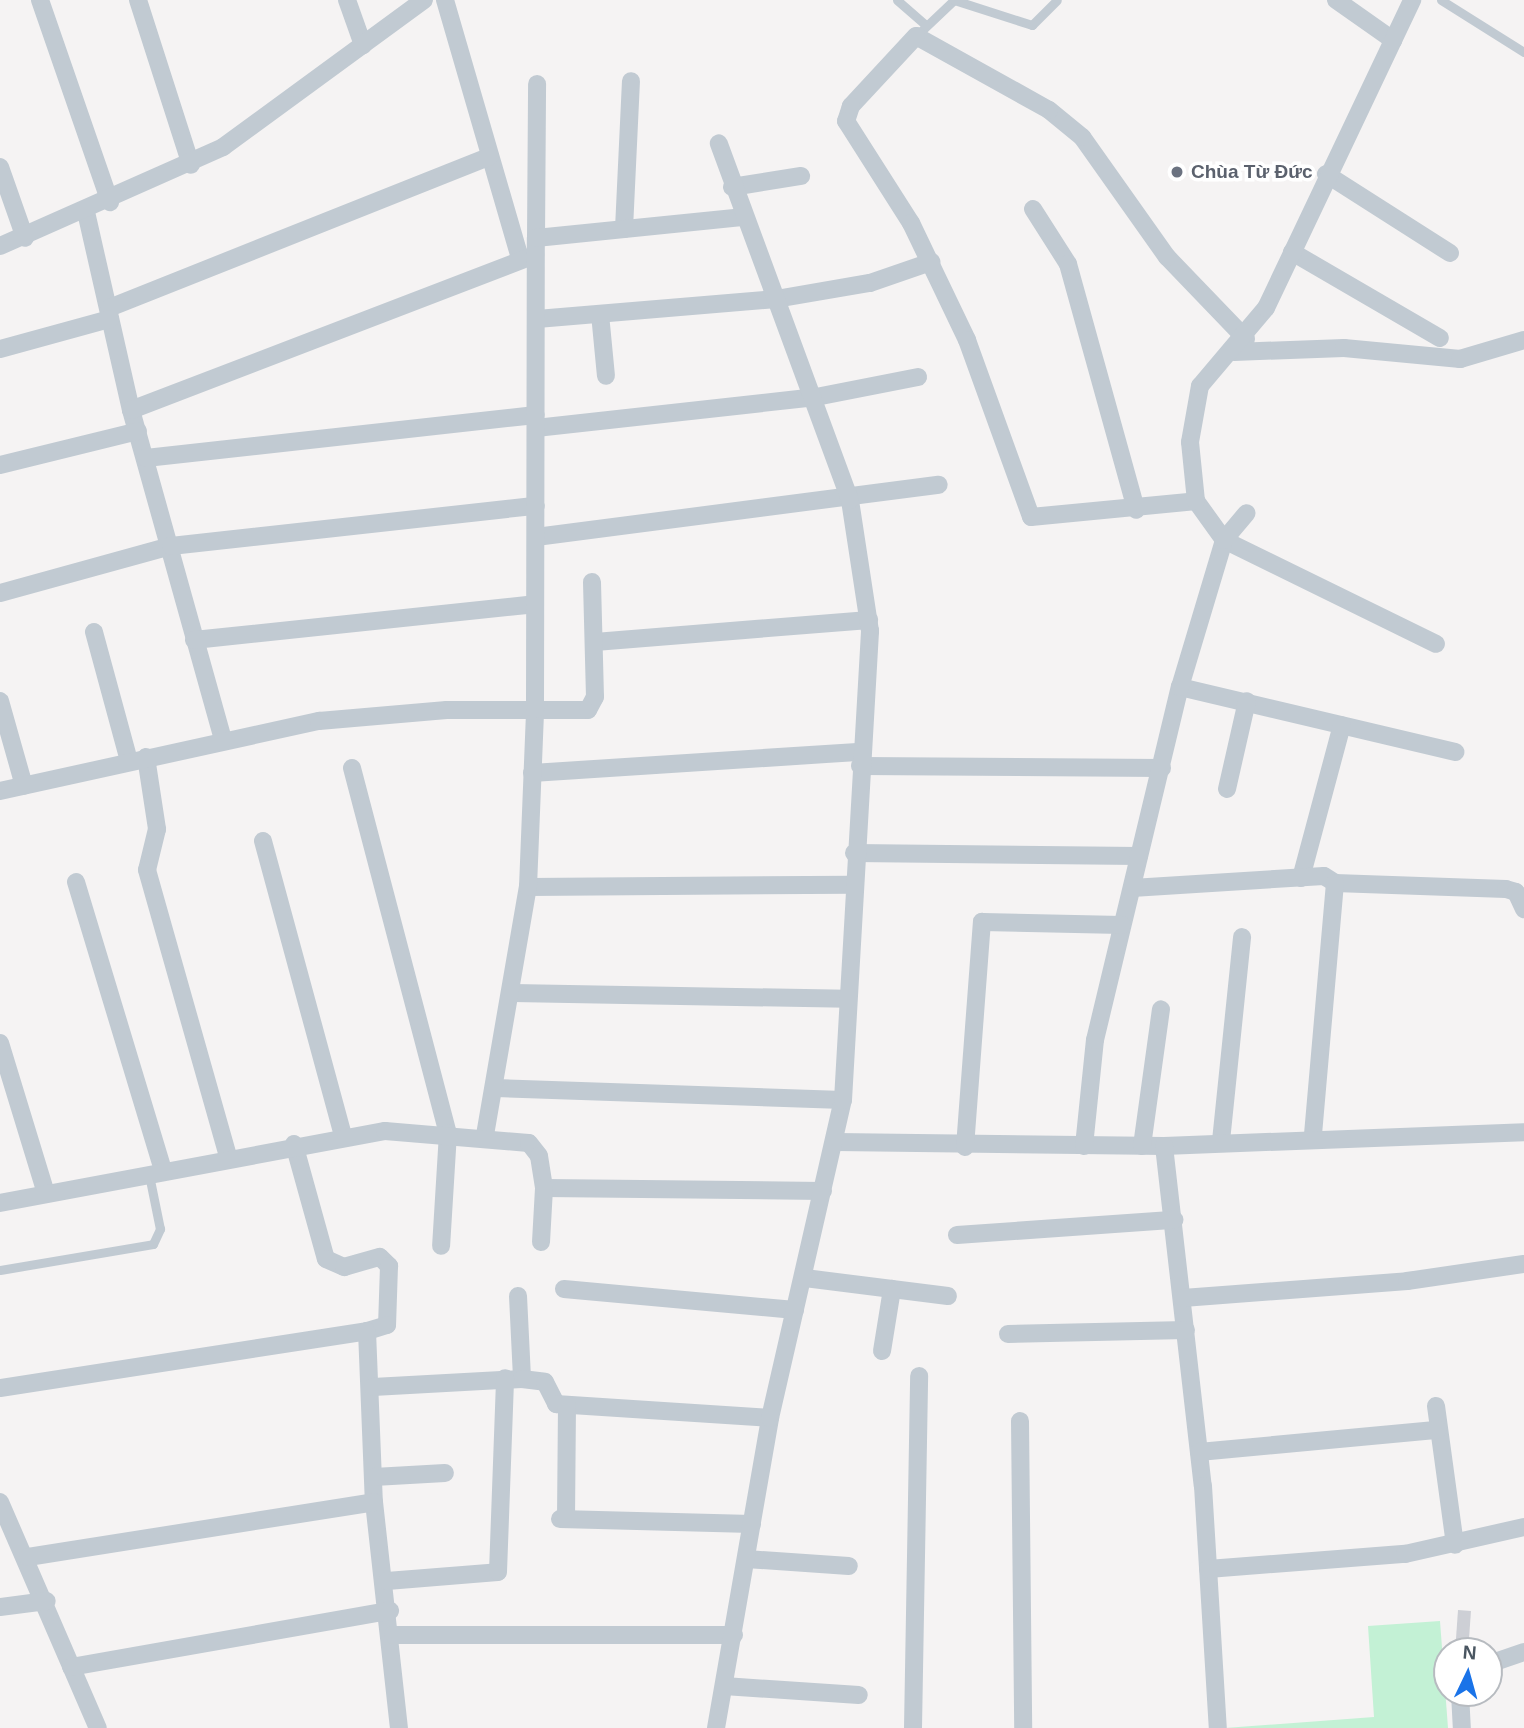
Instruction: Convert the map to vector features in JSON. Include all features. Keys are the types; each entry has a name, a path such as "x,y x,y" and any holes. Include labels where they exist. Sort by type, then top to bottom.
{"street":[{"path":"40,0 110,202"},
{"path":"138,0 191,165"},
{"path":"347,0 363,45"},
{"path":"0,246 110,202 191,165 424,0"},
{"path":"444,0 490,156 530,250"},
{"path":"1336,0 1393,40"},
{"path":"1412,0 1326,174 1292,252 1240,345 1200,386 1190,442 1196,501 1224,540 1436,645"},
{"path":"1196,501 1136,510 1031,517 967,340 931,262 846,121 851,106 921,30 1071,127 1167,257 1240,345 1344,348 1460,359 1524,340"},
{"path":"624,229 631,81"},
{"path":"485,1136 513,993 528,887 535,709 537,320 530,250 537,84"},
{"path":"716,1728 770,1418 794,1310 805,1278 843,1100 852,885 869,620 850,500 816,397 742,217 719,143"},
{"path":"0,349 110,314 490,156"},
{"path":"0,167 25,238"},
{"path":"1326,174 1450,253"},
{"path":"732,187 801,176"},
{"path":"1033,209 1068,264 1136,510"},
{"path":"86,212 131,410 223,739"},
{"path":"131,410 530,250 624,229 742,217"},
{"path":"1292,252 1440,338"},
{"path":"537,320 776,299 870,283 931,262"},
{"path":"600,314 606,376"},
{"path":"146,458 816,397 918,377"},
{"path":"0,465 138,430"},
{"path":"536,537 850,500 939,485"},
{"path":"0,593 171,546 536,506"},
{"path":"1084,1146 1095,1040 1180,687 1224,540 1247,513"},
{"path":"0,791 223,739 391,712 594,707 592,582"},
{"path":"194,640 534,604"},
{"path":"595,642 869,620"},
{"path":"94,632 137,759 157,829 148,870 228,1157"},
{"path":"1180,687 1455,752"},
{"path":"0,701 24,786"},
{"path":"1227,789 1247,701"},
{"path":"1301,878 1342,725"},
{"path":"532,773 860,759 1162,768"},
{"path":"352,768 448,1133 441,1246"},
{"path":"263,841 344,1136"},
{"path":"854,853 1139,856"},
{"path":"1132,888 1324,876 1335,883 1506,889 1516,892 1524,909"},
{"path":"76,882 156,1172"},
{"path":"1312,1137 1335,883"},
{"path":"528,887 852,885"},
{"path":"965,1147 982,922 1122,925"},
{"path":"1221,1141 1242,937"},
{"path":"513,993 847,999"},
{"path":"1142,1146 1161,1009"},
{"path":"0,1043 46,1193"},
{"path":"496,1088 843,1100"},
{"path":"836,1142 965,1147 1164,1146 1312,1137 1524,1132"},
{"path":"0,1203 344,1136 448,1133 485,1136 535,1146 544,1188 541,1242"},
{"path":"0,1388 367,1331 387,1325 387,1258 332,1267 294,1144"},
{"path":"1164,1146 1199,1452 1218,1728"},
{"path":"544,1188 823,1192"},
{"path":"957,1235 1174,1220"},
{"path":"1182,1298 1407,1282 1524,1264"},
{"path":"805,1278 948,1296"},
{"path":"564,1289 794,1310"},
{"path":"882,1352 892,1289"},
{"path":"387,1581 498,1572 518,1296"},
{"path":"1008,1334 1186,1330"},
{"path":"367,1331 373,1387 374,1502 387,1581 400,1728"},
{"path":"913,1728 919,1376"},
{"path":"373,1387 513,1378 545,1382 552,1403 770,1418"},
{"path":"567,1405 563,1519 752,1524"},
{"path":"1436,1406 1455,1545"},
{"path":"1020,1421 1023,1728"},
{"path":"1199,1452 1438,1430"},
{"path":"374,1477 445,1473"},
{"path":"0,1502 28,1557 98,1728"},
{"path":"28,1557 374,1502"},
{"path":"1208,1569 1455,1545 1524,1527"},
{"path":"746,1559 849,1566"},
{"path":"0,1607 47,1601"},
{"path":"71,1667 390,1611"},
{"path":"393,1634 734,1635"},
{"path":"1503,1659 1524,1652"},
{"path":"724,1686 859,1695"},
{"path":"1461,1707 1462,1728"}],"lane":[{"path":"897,0 921,30 954,0 1032,25 1057,0"},
{"path":"1441,0 1524,52"},
{"path":"0,1270 153,1244 160,1228 156,1172"}],"green space":[{"path":"1440,1621 1441,1637 1433,1637 1433,1707 1446,1707 1448,1728 1225,1728 1374,1717 1368,1626"}],"building":[{"path":"1458,1610 1471,1611 1469,1637 1456,1637"}],"place":[{"name":"Chùa Từ Đức","path":"1177,172"}]}
